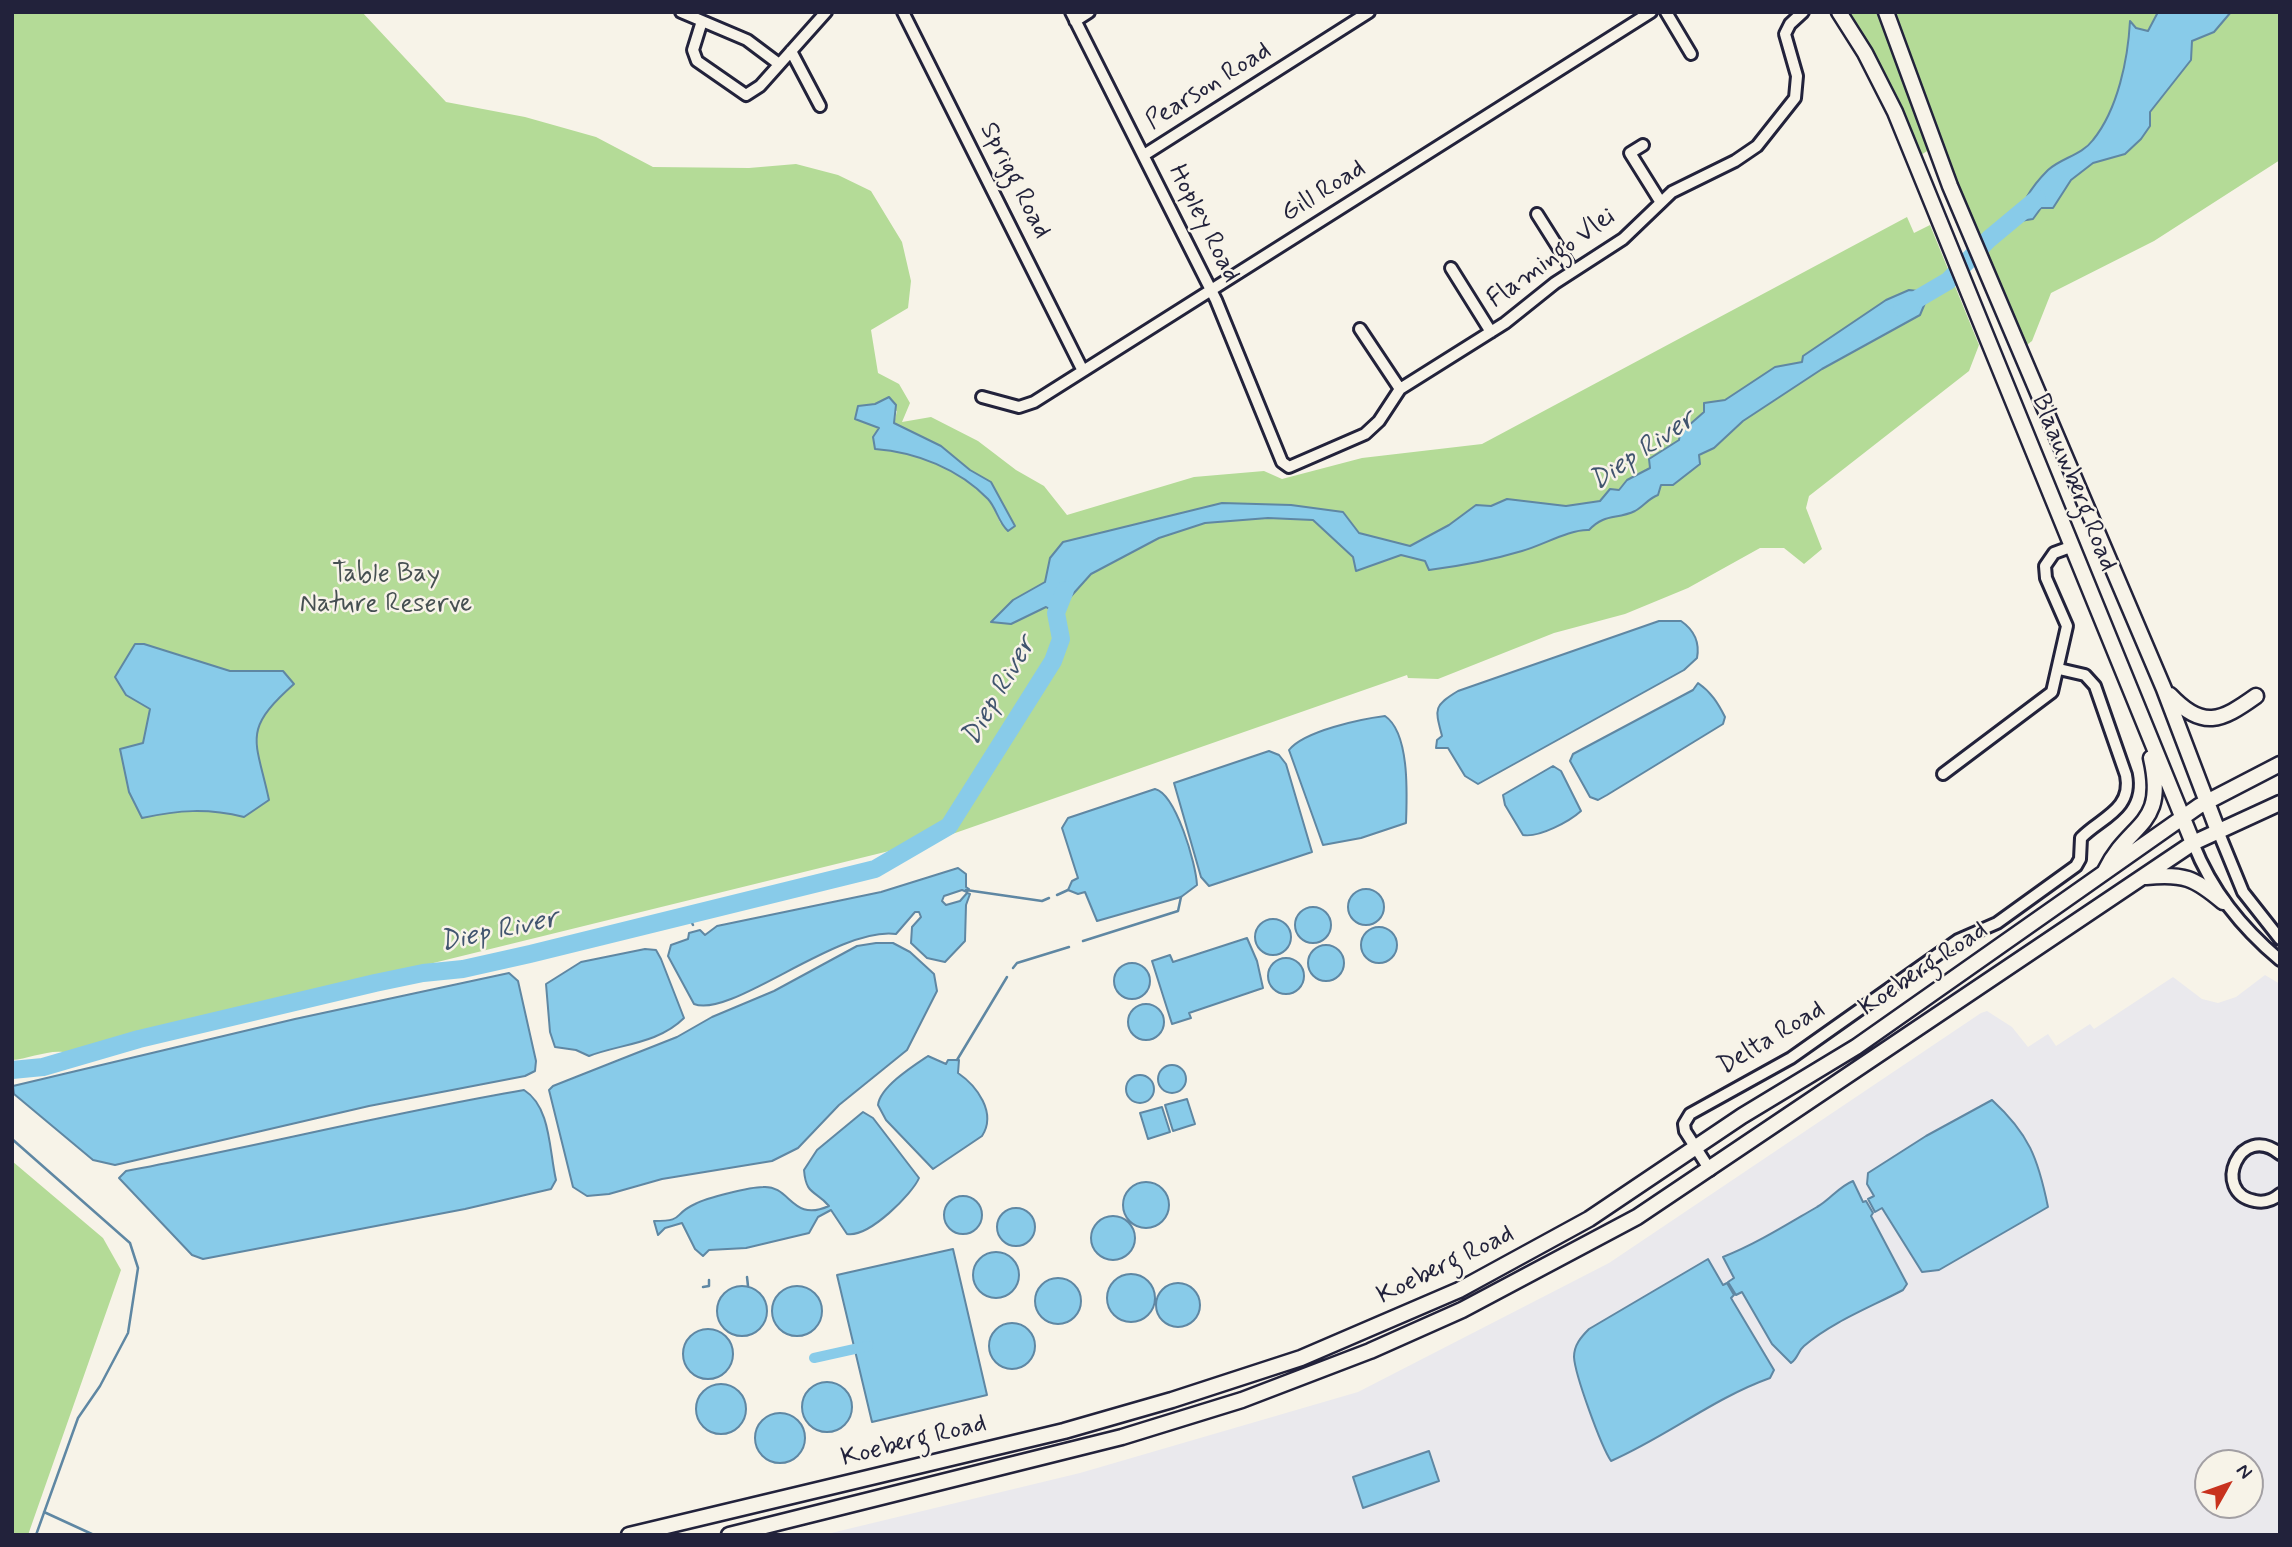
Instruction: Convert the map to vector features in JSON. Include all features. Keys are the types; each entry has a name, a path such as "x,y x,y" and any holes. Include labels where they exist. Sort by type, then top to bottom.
{"main road":[{"name":"Blaauwberg Road","path":"1839,12 1883,87 1997,358 2193,844"},
{"name":"Blaauwberg Road","path":"1886,12 1950,186 2164,689 2218,831"},
{"path":"2164,689 2184,709 2205,718 2227,715 2256,696"},
{"path":"2103,876 2113,857 2145,821 2154,804 2156,779 2144,726"},
{"name":"Koeberg Road","path":"630,1535 1089,1424 1301,1358 1459,1290 1543,1246 1856,1047 2103,876 2182,817 2208,800 2280,764"},
{"name":"Koeberg Road","path":"729,1535 1122,1437 1255,1395 1370,1351 1462,1310 1637,1217 2140,878 2193,844 2280,803"},
{"path":"2140,878 2174,875 2188,877 2223,902"}],"street":[{"path":"681,12 754,43 777,67"},
{"path":"702,21 694,56 740,94 752,93 826,12"},
{"name":"Sprigg Road","path":"903,12 1083,371"},
{"path":"1073,17 1089,12"},
{"name":"Pearson Road","path":"1144,155 1369,12"},
{"name":"Gill Road","path":"982,397 1019,407 1034,402 1651,12"},
{"path":"1667,12 1692,54"},
{"name":"Flamingo Vlei","path":"1282,462 1287,467 1295,467 1365,434 1379,421 1400,389 1491,332 1573,271 1623,239 1660,201 1696,178 1750,152 1795,98 1797,76 1785,34 1790,24 1803,12"},
{"name":"Hopley Road","path":"1073,17 1212,291 1282,462"},
{"path":"791,51 820,106"},
{"path":"1643,145 1630,153 1660,201"},
{"path":"1538,214 1573,271"},
{"path":"1451,268 1491,332"},
{"path":"1360,329 1400,389"},
{"path":"1942,774 2048,698 2059,668 2067,622 2046,578 2045,566 2053,553 2073,546"},
{"name":"Delta Road","path":"1710,1170 1684,1127 1690,1114 1791,1058 1958,940 1997,923 2076,866 2083,835 2118,808 2127,782 2095,685 2085,675 2059,668"},
{"name":"Blaauwberg Road","path":"2218,831 2243,892 2280,939"},
{"name":"Blaauwberg Road","path":"2193,844 2223,902 2241,924 2280,960"},
{"path":"2280,1143 2246,1149 2237,1157 2232,1180 2238,1192 2255,1202 2269,1200 2280,1194"},
{"path":"2264,1146 2280,1154"}],"shaded area":[{"path":"2265,975 2280,984 2280,1535 823,1535 1080,1473 1358,1392 1609,1263 1981,1013 1987,1011 2012,1027 2028,1047 2048,1034 2056,1046 2090,1024 2094,1029 2173,977 2202,999 2218,1003 2236,997"}],"green space":[{"name":"Table Bay Nature Reserve","path":"12,12 362,12 446,102 525,117 596,137 653,167 749,168 796,164 838,175 871,191 902,242 911,281 908,308 871,330 878,373 899,384 910,403 902,422 931,417 978,441 1016,470 1044,486 1067,515 1194,477 1264,471 1282,479 1362,458 1482,444 1907,217 1914,233 1930,225 1979,345 1969,371 1809,496 1806,508 1822,549 1804,564 1784,548 1760,548 1688,588 1625,614 1554,633 1438,679 1408,678 1407,675 938,839 67,1053 55,1052 12,1060","holes":["875,404 897,411 894,423 941,446 970,470 991,482 1001,524 989,500 965,479 921,458 875,449 880,428 858,406"]},
{"path":"1844,12 1880,12 1932,148 1916,158"},
{"path":"1886,12 2280,12 2280,160 2154,241 2051,293 2032,341 2020,350"},
{"path":"12,1161 103,1238 121,1270 28,1535 12,1535"}],"water":[{"path":"2158,12 2231,12 2214,32 2192,41 2191,60 2150,112 2150,126 2141,139 2125,154 2093,163 2071,180 2053,208 2041,208 2033,219 2020,221 2025,200 2038,181 2053,166 2088,145 2102,128 2120,83 2130,21 2136,28 2148,31"},
{"path":"1909,290 1918,291 1925,303 1920,315 1822,369 1743,421 1714,448 1699,455 1700,464 1673,485 1661,485 1658,495 1638,509 1600,521 1589,530 1464,565 1429,570 1425,561 1401,555 1356,571 1353,557 1313,520 1268,518 1205,523 1159,538 1091,574 1056,613 1046,607 1011,624 991,622 1013,600 1045,582 1050,558 1063,542 1222,503 1291,505 1343,512 1359,533 1410,546 1449,525 1476,505 1491,506 1507,499 1566,506 1600,501 1610,489 1619,490 1627,480 1650,468 1649,459 1679,440 1680,433 1704,412 1704,403 1725,400 1775,367 1802,362 1803,356 1886,300"},
{"path":"889,397 896,405 894,423 941,446 970,470 991,482 1015,526 1008,531 988,499 950,471 921,458 875,449 873,437 879,428 855,419 858,406 875,404"},
{"path":"1659,621 1681,621 1695,637 1697,658 1684,670 1478,784 1465,776 1448,748 1436,748 1437,740 1442,736 1438,709 1458,691"},
{"path":"135,644 144,644 230,671 283,671 294,684 266,713 259,725 257,737 257,749 269,800 244,817 193,811 142,818 129,792 120,749 143,743 150,709 126,695 115,677"},
{"path":"1698,683 1720,707 1725,717 1723,724 1598,800 1590,797 1570,761 1573,754 1693,690"},
{"path":"1385,716 1393,724 1403,750 1406,823 1361,838 1323,845 1289,750 1296,743 1320,732"},
{"path":"1269,751 1279,755 1286,764 1312,852 1209,886 1201,877 1174,783"},
{"path":"1553,766 1561,771 1581,811 1562,824 1537,834 1523,835 1505,805 1503,795"},
{"path":"1155,789 1170,803 1184,831 1197,885 1181,897 1097,921 1085,892 1078,894 1068,890 1072,881 1078,878 1062,828 1068,818"},
{"path":"958,868 966,874 966,887 969,889 967,892 962,890 944,896 942,901 946,905 960,901 967,893 970,894 966,905 965,941 945,962 927,958 911,943 912,927 921,917 919,912 915,912 896,934 872,935 845,944 733,998 711,1005 694,1004 668,956 671,945 688,939 689,933 700,930 705,935 717,926 881,892"},
{"path":"1366,889 1378,895 1384,907 1378,919 1366,925 1354,919 1348,907 1354,895"},
{"path":"1313,907 1325,913 1331,925 1325,937 1313,943 1301,937 1295,925 1301,913"},
{"path":"1273,919 1285,925 1291,937 1285,949 1273,955 1261,949 1255,937 1261,925"},
{"path":"1379,927 1391,933 1397,945 1391,957 1379,963 1367,957 1361,945 1367,933"},
{"path":"1247,938 1257,961 1263,988 1189,1013 1191,1018 1172,1024 1152,961 1170,955 1173,962"},
{"path":"893,943 910,952 934,974 937,991 907,1050 839,1105 798,1148 772,1161 662,1179 609,1194 587,1196 573,1187 549,1090 553,1086 677,1037 712,1017 774,991 857,946"},
{"path":"1326,945 1338,951 1344,963 1338,975 1326,981 1314,975 1308,963 1314,951"},
{"path":"645,949 656,950 684,1018 674,1027 651,1038 589,1056 576,1050 555,1047 550,1032 546,984 581,962"},
{"path":"1286,958 1298,964 1304,976 1298,988 1286,994 1274,988 1268,976 1274,964"},
{"path":"1132,963 1144,969 1150,981 1144,993 1132,999 1120,993 1114,981 1120,969"},
{"path":"509,973 518,981 536,1061 535,1071 525,1076 369,1106 115,1165 93,1160 14,1094 13,1086 295,1019"},
{"path":"1146,1004 1158,1010 1164,1022 1158,1034 1146,1040 1134,1034 1128,1022 1134,1010"},
{"path":"928,1056 946,1064 948,1060 959,1060 958,1073 978,1093 986,1109 987,1118 982,1136 933,1169 886,1120 878,1105 891,1084"},
{"path":"1172,1065 1182,1069 1186,1079 1182,1089 1172,1093 1162,1089 1158,1079 1162,1069"},
{"path":"1140,1075 1150,1079 1154,1089 1150,1099 1140,1103 1130,1099 1126,1089 1130,1079"},
{"path":"524,1090 533,1098 544,1118 556,1180 551,1189 465,1209 203,1259 192,1255 119,1178 126,1171"},
{"path":"1187,1099 1195,1124 1173,1131 1165,1105"},
{"path":"1992,1100 2015,1124 2030,1148 2048,1207 1939,1270 1922,1272 1882,1208 1875,1212 1868,1199 1874,1196 1867,1184 1868,1173 1926,1136"},
{"path":"1162,1107 1170,1132 1148,1139 1140,1113"},
{"path":"863,1112 873,1118 919,1178 889,1213 867,1229 847,1234 831,1210 818,1217 809,1233 746,1248 709,1250 703,1256 695,1249 682,1223 665,1228 658,1235 654,1221 675,1219 701,1202 748,1189 772,1188 807,1210 829,1206 809,1189 804,1170 817,1150"},
{"path":"1853,1181 1863,1202 1866,1201 1873,1213 1871,1216 1907,1284 1903,1290 1815,1337 1791,1363 1772,1344 1742,1292 1736,1295 1728,1282 1734,1278 1723,1257 1794,1221"},
{"path":"1146,1182 1163,1188 1169,1205 1163,1222 1146,1228 1129,1222 1123,1205 1129,1188"},
{"path":"963,1196 977,1201 982,1215 977,1229 963,1234 949,1229 944,1215 949,1201"},
{"path":"1016,1208 1030,1213 1035,1227 1030,1241 1016,1246 1002,1241 997,1227 1002,1213"},
{"path":"1113,1216 1122,1217 1129,1222 1134,1229 1134,1247 1129,1254 1122,1259 1113,1260 1104,1259 1097,1254 1092,1247 1091,1238 1092,1229 1097,1222 1104,1217"},
{"path":"953,1249 987,1395 872,1422 837,1275"},
{"path":"996,1252 1012,1259 1019,1275 1012,1291 996,1298 980,1291 973,1275 980,1259"},
{"path":"1708,1259 1723,1285 1727,1283 1734,1295 1731,1298 1774,1370 1770,1378 1729,1396 1611,1461 1595,1426 1579,1379 1574,1357 1577,1345 1589,1329"},
{"path":"1131,1274 1148,1281 1155,1298 1148,1315 1131,1322 1114,1315 1107,1298 1114,1281"},
{"path":"1058,1278 1074,1285 1081,1301 1074,1317 1058,1324 1042,1317 1035,1301 1042,1285"},
{"path":"1178,1283 1193,1290 1200,1305 1193,1320 1178,1327 1163,1320 1156,1305 1163,1290"},
{"path":"742,1286 760,1293 767,1311 760,1329 742,1336 724,1329 717,1311 724,1293"},
{"path":"797,1286 815,1293 822,1311 815,1329 797,1336 779,1329 772,1311 779,1293"},
{"path":"1012,1323 1028,1330 1035,1346 1028,1362 1012,1369 996,1362 989,1346 996,1330"},
{"path":"708,1329 726,1336 733,1354 726,1372 708,1379 690,1372 683,1354 690,1336"},
{"path":"827,1382 845,1389 852,1407 845,1425 827,1432 809,1425 802,1407 809,1389"},
{"path":"721,1384 739,1391 746,1409 739,1427 721,1434 703,1427 696,1409 703,1391"},
{"path":"780,1413 798,1420 805,1438 798,1456 780,1463 762,1456 755,1438 762,1420"},
{"path":"1429,1451 1439,1481 1363,1508 1353,1477"}],"waterway":[{"name":"Diep River","path":"1902,308 1948,281 1989,239 2037,199"},
{"name":"Diep River","path":"12,1070 43,1067 139,1039 375,983 423,973 463,969 530,954 875,869 949,826 1053,661 1061,639 1056,613 1065,590"},
{"path":"966,890 1042,901 1049,898"},
{"path":"1057,895 1068,890"},
{"path":"1083,941 1178,911 1181,897"},
{"path":"688,915 693,925"},
{"path":"1013,968 1017,963 1069,947"},
{"path":"957,1060 1007,977"},
{"path":"12,1139 130,1243 138,1268 128,1333 100,1386 78,1418 36,1535"},
{"path":"747,1277 748,1286"},
{"path":"703,1287 709,1286 709,1280"},
{"path":"814,1358 868,1346"},
{"path":"44,1512 94,1535"}]}
